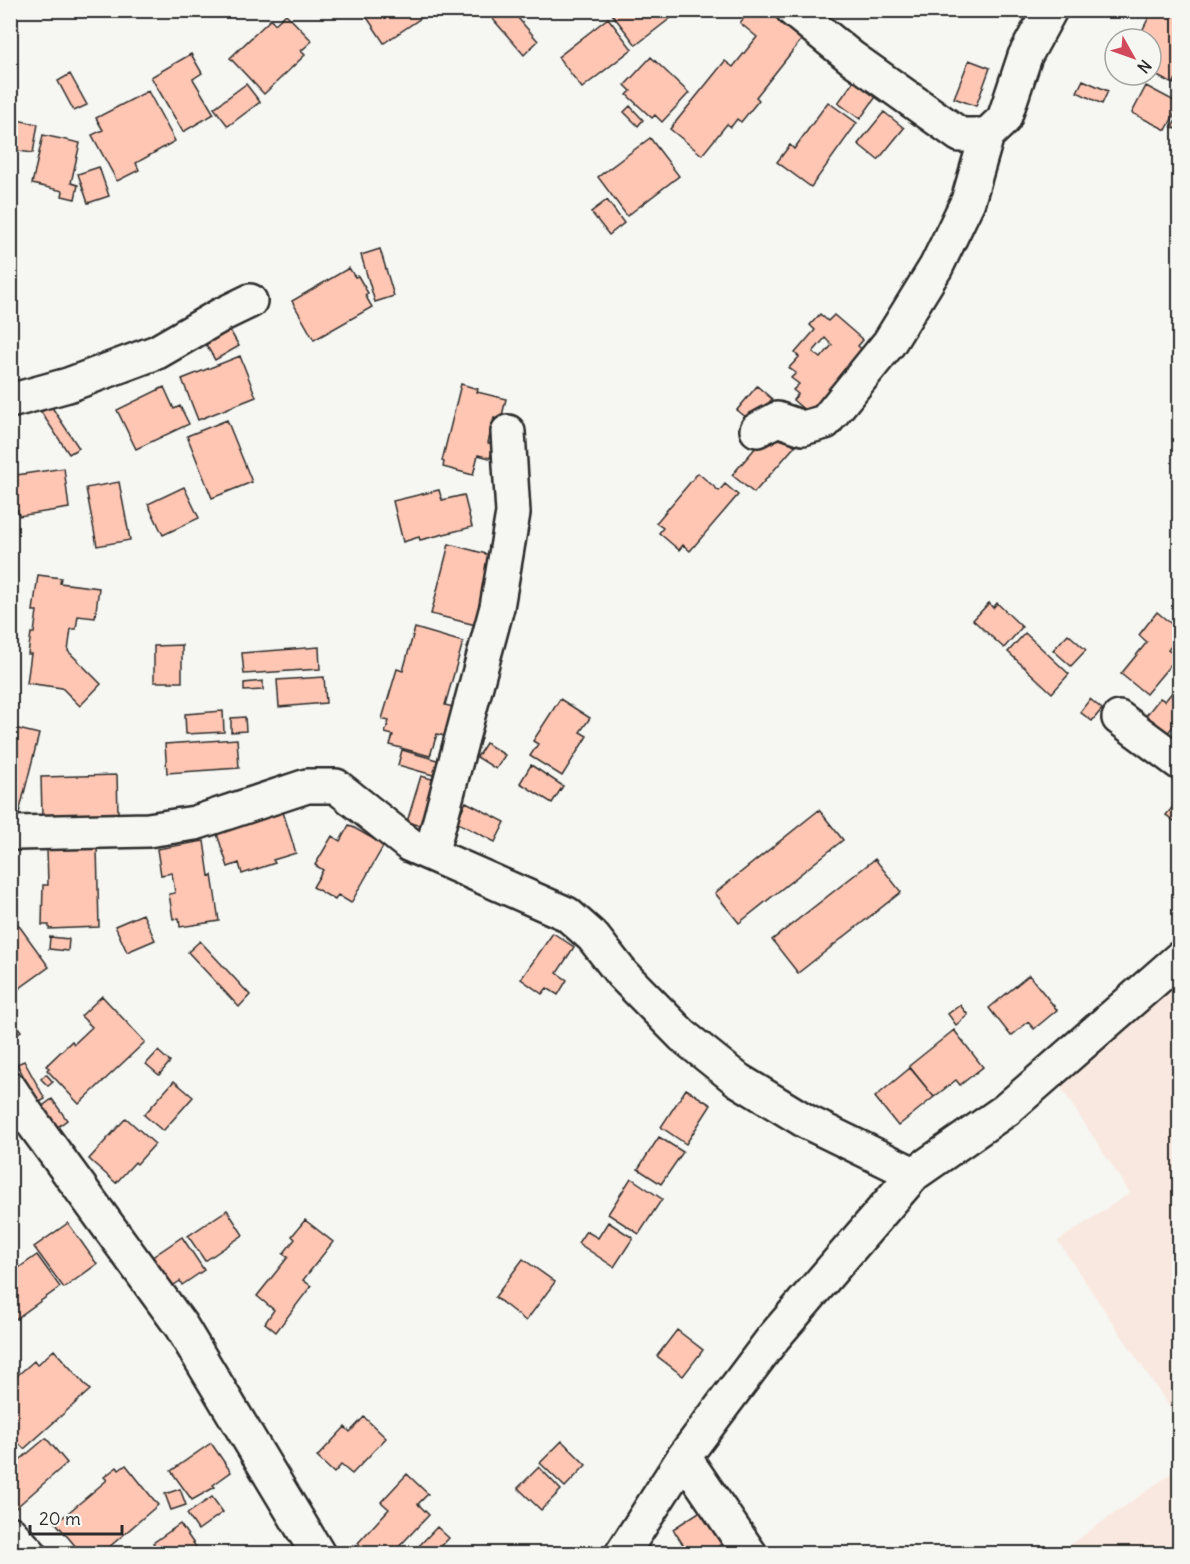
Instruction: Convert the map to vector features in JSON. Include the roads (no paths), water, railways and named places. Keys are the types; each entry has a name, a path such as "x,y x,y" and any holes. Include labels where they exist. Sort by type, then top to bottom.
{"street":[{"path":"793,10 852,58 960,135 987,135"},
{"path":"757,430 777,419 802,428 825,422 889,343 936,267 968,201 987,135 1004,119 1025,56 1050,10"},
{"path":"10,401 68,384 157,352 250,301"},
{"path":"431,854 497,608 513,513 508,432"},
{"path":"1119,718 1179,763"},
{"path":"10,832 148,830 195,823 307,786 336,786 410,845 567,915 593,937 622,974 683,1036 738,1080 807,1122 914,1174"},
{"path":"622,1554 684,1457 774,1337 914,1174 1006,1110 1179,958"},
{"path":"10,1089 181,1326 318,1554"},
{"path":"684,1457 750,1554"},
{"path":"10,1533 30,1554"}]}
